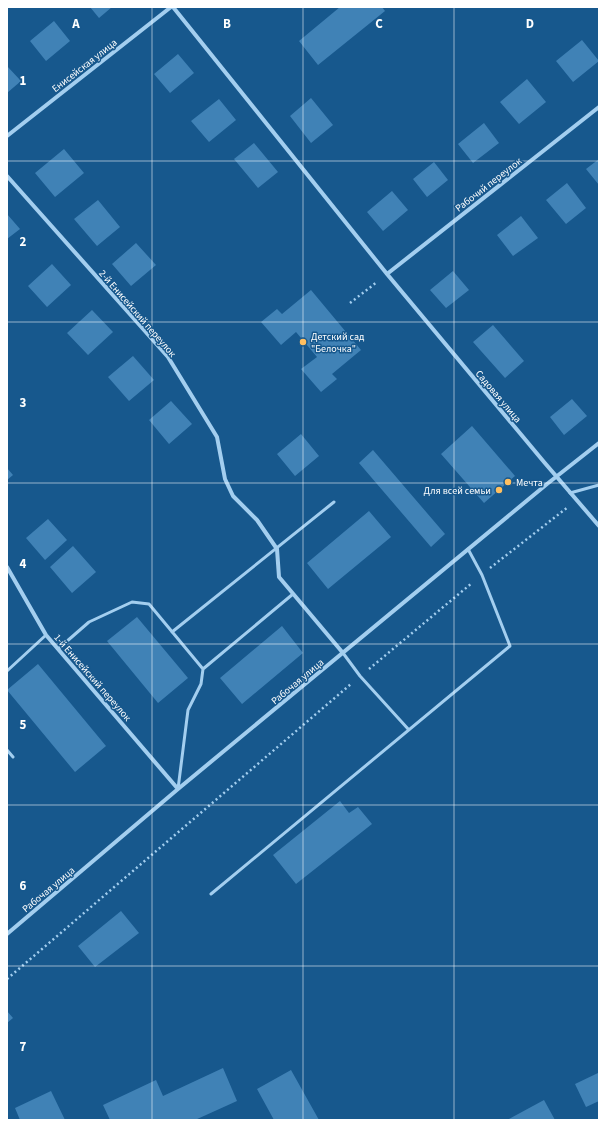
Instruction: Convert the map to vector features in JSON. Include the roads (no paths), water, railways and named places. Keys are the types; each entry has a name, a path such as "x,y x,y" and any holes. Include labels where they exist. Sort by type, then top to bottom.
{"street":[{"name":"Енисейская улица","path":"7,136 172,7"},
{"path":"172,7 387,274"},
{"name":"Рабочий переулок","path":"387,274 599,107"},
{"name":"2-й Енисейский переулок","path":"7,176 168,357 217,437 225,479 233,496 258,520 277,549 279,577 343,653"},
{"name":"Садовая улица","path":"387,274 556,477 599,526"},
{"name":"Рабочая улица","path":"7,934 178,789 599,443"},
{"name":"1-й Енисейский переулок","path":"7,567 46,635 178,789"}],"lane":[{"path":"570,493 599,485"},
{"path":"172,632 334,502"},
{"path":"211,894 510,646 482,575 468,550"},
{"path":"178,789 188,710 201,684 203,669 293,594"},
{"path":"58,649 89,622 132,602 149,604 203,669"},
{"path":"7,671 46,635"},
{"path":"343,653 360,676 409,730"},
{"path":"7,750 13,757"}],"place":[{"name":"Детский сад \"Белочка\"","path":"303,342"},
{"name":"Мечта","path":"508,482"},
{"name":"Для всей семьи","path":"499,490"}]}
